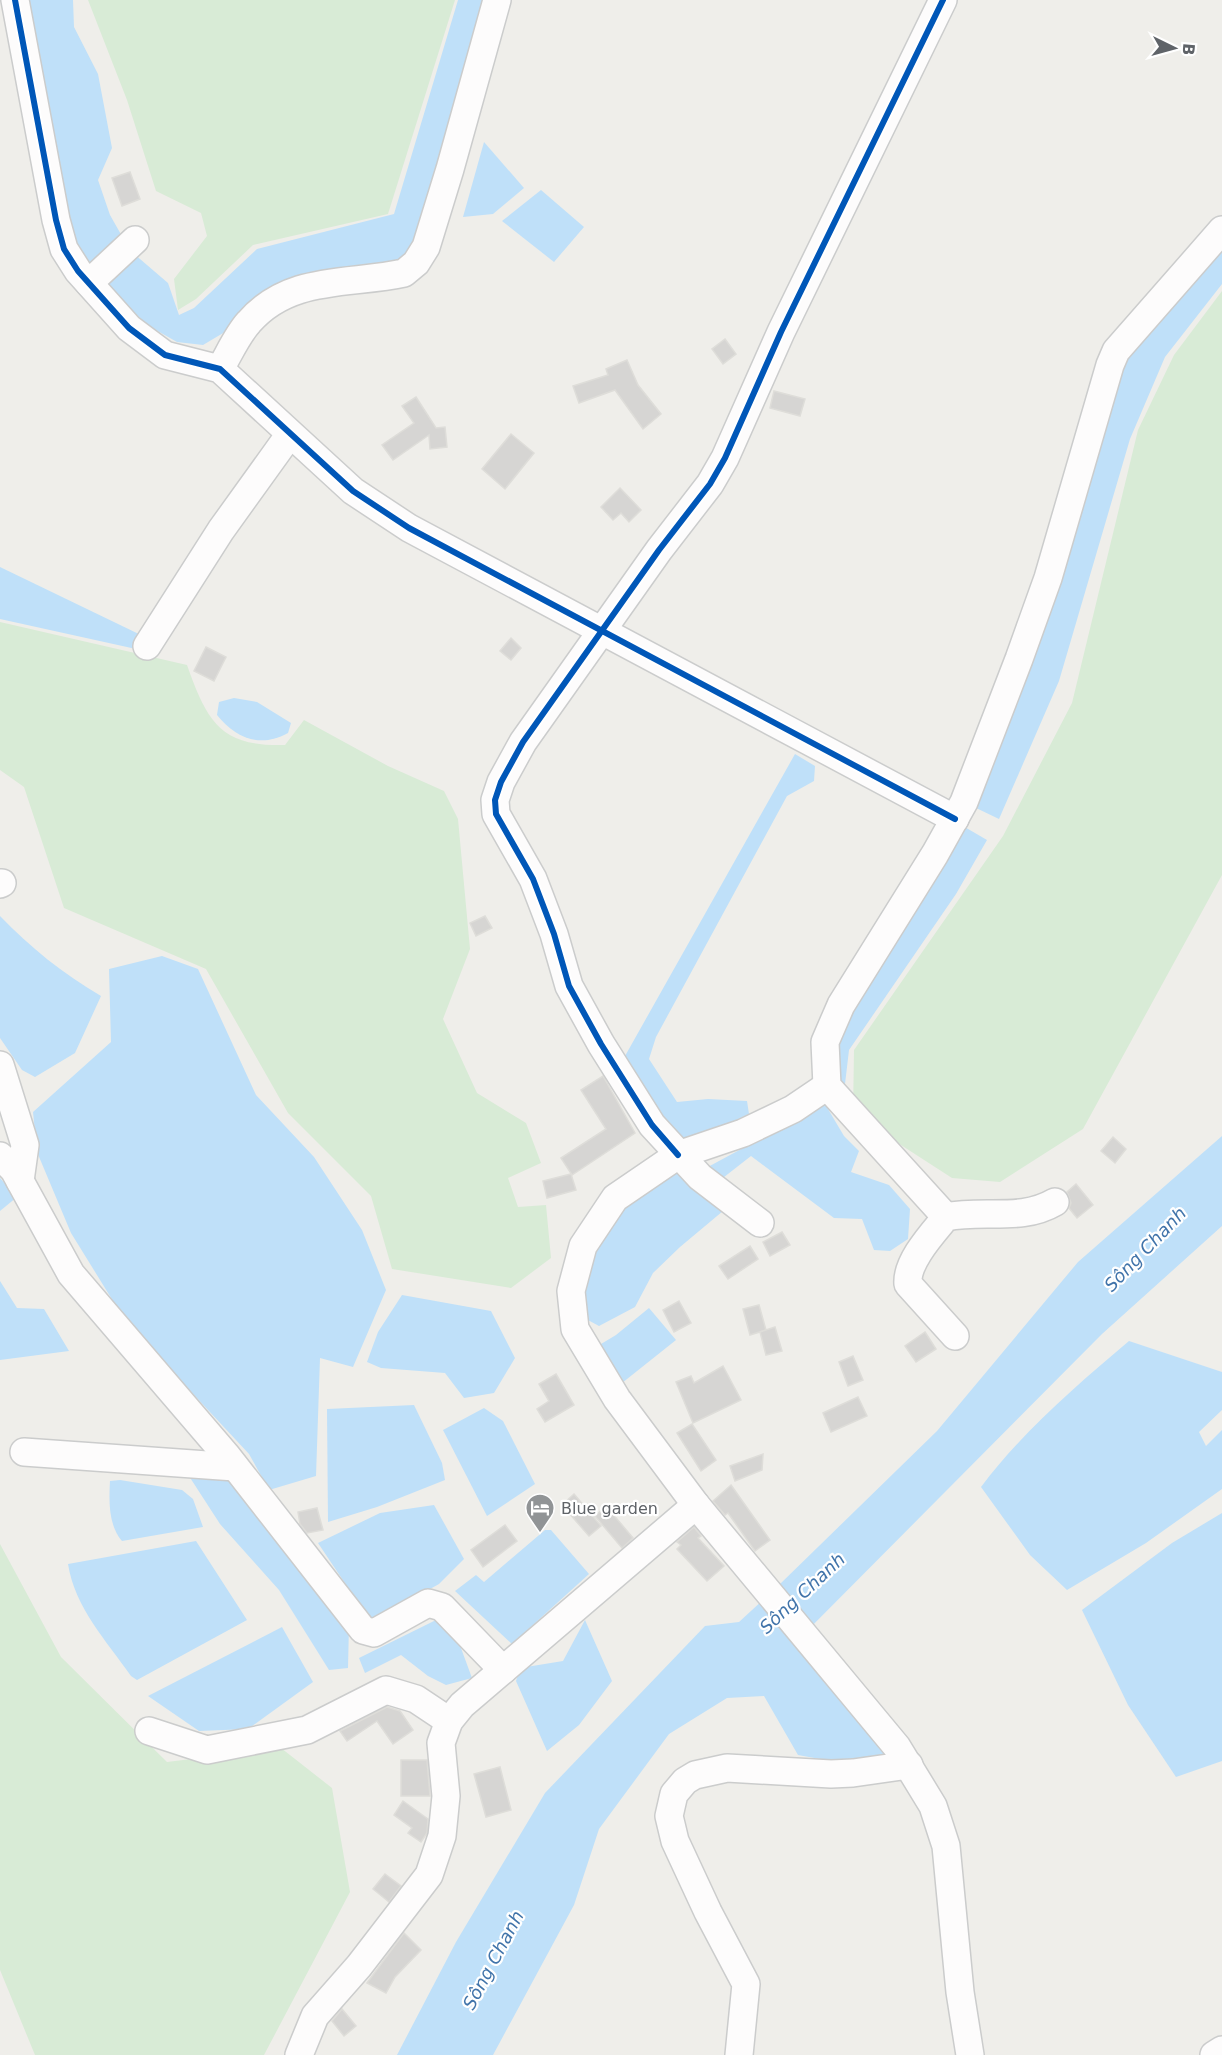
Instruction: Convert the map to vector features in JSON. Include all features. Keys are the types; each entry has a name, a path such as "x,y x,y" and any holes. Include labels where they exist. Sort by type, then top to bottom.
{"street":[{"path":"15,0 56,220 64,249 89,283 129,328 165,355 220,369 354,491 409,528 602,633 955,819"},
{"path":"220,369 248,322 282,294 307,285 404,273 416,263 426,247 450,170 497,0"},
{"path":"760,1223 700,1177 678,1155 652,1125 601,1044 569,986 554,934 533,879 496,814 495,800 501,782 523,742 659,550 710,484 725,458 781,332 943,0"},
{"path":"946,1217 827,1086 825,1042 841,1005 955,819 1041,598 1116,351 1133,328 1222,230"},
{"path":"89,283 135,240"},
{"path":"147,646 220,530 290,434"},
{"path":"0,1065 25,1145 20,1181"},
{"path":"827,1086 793,1109 742,1133 678,1155 615,1198 583,1246 571,1291 575,1329 617,1399 696,1505 909,1764 933,1806 946,1846 956,1958 970,2055"},
{"path":"0,1156 14,1170 71,1274 235,1467 363,1630 374,1633 428,1602 435,1603 442,1607 503,1670"},
{"path":"955,1336 908,1284 909,1271 946,1217 973,1214 1027,1214 1055,1202"},
{"path":"24,1452 235,1467"},
{"path":"299,2055 315,2016 359,1966 429,1875 442,1836 446,1796 441,1743 449,1721 462,1704 696,1505"},
{"path":"149,1731 207,1750 307,1730 386,1689 416,1699 449,1721"},
{"path":"739,2055 746,1984 708,1912 675,1840 669,1816 674,1794 685,1780 695,1775 727,1767 831,1774 854,1773 909,1764"},
{"path":"1214,2055 1222,2050"}],"green space":[{"path":"88,0 455,0 388,214 253,245 196,299 178,310 174,279 207,236 201,213 156,191 127,100"},
{"path":"1222,291 1222,875 1083,1129 1000,1182 952,1178 853,1114 854,1050 1003,836 1072,703 1138,430 1174,355"},
{"path":"0,622 187,665 194,685 210,715 219,727 231,735 245,741 285,745 304,720 388,766 444,791 458,819 470,949 443,1019 477,1093 526,1123 541,1163 508,1178 518,1207 546,1205 551,1258 511,1288 392,1269 371,1196 288,1113 206,969 64,908 24,787 0,770"},
{"path":"0,1544 61,1657 167,1762 281,1748 332,1788 350,1892 264,2055 35,2055 0,1970"}],"water":[{"path":"26,0 73,0 74,27 98,74 112,148 98,180 110,215 123,238 94,267 76,245 40,82"},
{"path":"458,0 486,0 426,231 407,261 235,326 203,345 177,342 147,325 102,280 133,253 168,283 179,315 194,308 257,249 394,214"},
{"path":"484,142 524,188 493,214 463,217"},
{"path":"541,190 584,227 554,262 502,221"},
{"path":"1222,244 1222,284 1165,357 1130,439 1059,681 999,819 974,807 1129,344"},
{"path":"0,567 145,637 136,649 0,619"},
{"path":"234,698 257,702 291,723 288,733 278,738 259,740 250,739 232,730 217,715 219,702"},
{"path":"795,754 815,766 814,781 787,796 656,1037 649,1059 677,1102 708,1099 747,1101 749,1114 682,1145 650,1114 625,1056"},
{"path":"963,826 987,840 956,894 849,1050 845,1084 836,1082 830,1057 841,1023"},
{"path":"0,916 48,959 101,996 75,1053 35,1077 22,1070 0,1038"},
{"path":"162,956 198,969 256,1095 314,1157 362,1230 386,1290 353,1367 320,1358 316,1476 269,1490 249,1454 126,1322 71,1233 37,1152 33,1112 111,1042 109,969"},
{"path":"825,1104 844,1136 859,1151 851,1172 889,1185 910,1209 908,1239 890,1251 874,1250 862,1219 834,1218 751,1156 719,1181 706,1168"},
{"name":"Sông Chanh","path":"1222,1136 1222,1226 1102,1334 794,1644 896,1757 853,1765 798,1755 764,1696 727,1698 669,1734 599,1829 574,1905 493,2055 397,2055 456,1942 545,1793 705,1626 739,1622 779,1585 937,1431 1078,1262"},
{"path":"686,1169 723,1211 653,1273 635,1307 599,1326 586,1319 578,1302 598,1242 613,1214 623,1202 641,1188"},
{"path":"0,1178 17,1197 0,1211"},
{"path":"0,1281 17,1308 44,1309 69,1351 0,1360"},
{"path":"402,1295 491,1311 515,1358 494,1393 464,1398 445,1373 381,1368 367,1362 378,1332"},
{"path":"649,1308 676,1340 622,1383 591,1350 616,1335"},
{"path":"1129,1341 1222,1372 1222,1410 1199,1432 1206,1446 1222,1430 1222,1489 1146,1543 1067,1590 1030,1555 981,1487 1032,1428"},
{"path":"414,1405 442,1463 445,1480 377,1507 328,1522 327,1409"},
{"path":"484,1408 503,1421 535,1484 487,1516 443,1430"},
{"path":"187,1473 232,1477 349,1625 348,1668 329,1670 279,1590 220,1524"},
{"path":"120,1480 182,1490 193,1499 203,1527 122,1541 114,1528 110,1504 110,1481"},
{"path":"434,1505 464,1559 439,1584 371,1622 318,1543 380,1513"},
{"path":"1222,1513 1222,1761 1176,1777 1128,1705 1082,1610 1172,1543"},
{"path":"545,1530 551,1530 589,1574 512,1644 455,1591 476,1575 484,1582"},
{"path":"196,1541 247,1620 137,1680 131,1676 84,1609 77,1595 68,1564"},
{"path":"436,1620 458,1640 472,1678 446,1685 428,1676 401,1655 365,1673 359,1658"},
{"path":"585,1620 612,1681 579,1725 547,1751 516,1681 520,1668 563,1661"},
{"path":"282,1627 313,1682 248,1729 199,1731 148,1696"}],"building":[{"path":"130,172 140,199 122,206 112,178"},
{"path":"725,339 736,354 723,364 712,349"},
{"path":"627,360 638,385 661,414 643,429 615,390 579,403 573,386 608,375 606,369"},
{"path":"774,391 805,399 800,416 770,408"},
{"path":"416,397 436,428 445,427 447,447 430,449 429,435 393,460 382,445 414,423 402,406"},
{"path":"511,434 534,453 505,489 482,469"},
{"path":"620,488 641,510 629,522 621,513 613,520 601,507"},
{"path":"511,638 521,648 511,660 500,651"},
{"path":"206,647 226,657 214,681 194,671"},
{"path":"485,916 492,928 476,936 470,923"},
{"path":"603,1076 635,1133 572,1175 561,1158 606,1129 581,1090"},
{"path":"1113,1137 1126,1149 1115,1163 1101,1151"},
{"path":"571,1174 576,1190 547,1198 543,1181"},
{"path":"1076,1184 1093,1205 1077,1218 1069,1208 1071,1203 1067,1192"},
{"path":"782,1232 790,1245 770,1256 763,1242"},
{"path":"750,1246 758,1259 728,1279 719,1266"},
{"path":"679,1301 691,1323 674,1332 663,1310"},
{"path":"759,1305 766,1330 750,1335 743,1309"},
{"path":"775,1327 782,1351 766,1355 760,1332"},
{"path":"925,1332 936,1349 916,1362 905,1346"},
{"path":"853,1356 863,1380 848,1386 839,1362"},
{"path":"723,1366 741,1400 693,1423 676,1382 691,1376 694,1383"},
{"path":"556,1374 574,1405 545,1422 537,1409 549,1401 539,1384"},
{"path":"858,1397 867,1416 831,1432 823,1413"},
{"path":"692,1424 716,1460 701,1471 677,1433"},
{"path":"763,1454 762,1470 735,1481 730,1466"},
{"path":"731,1485 770,1540 755,1551 728,1513 725,1515 713,1501"},
{"path":"574,1494 601,1526 589,1536 562,1505"},
{"path":"606,1506 633,1538 622,1548 595,1516"},
{"path":"317,1508 323,1530 307,1533 300,1524 298,1512"},
{"path":"505,1525 517,1541 483,1567 471,1550"},
{"path":"694,1527 701,1536 698,1538 724,1566 707,1581 677,1549 681,1545 677,1542"},
{"path":"387,1707 400,1711 413,1730 393,1744 377,1721 347,1741 340,1731"},
{"path":"401,1760 427,1760 430,1796 401,1796"},
{"path":"500,1767 511,1810 486,1817 474,1774"},
{"path":"403,1801 428,1819 427,1833 421,1842 408,1833 412,1828 394,1815"},
{"path":"385,1874 401,1886 389,1902 373,1889"},
{"path":"404,1933 421,1950 395,1977 386,1993 367,1983"},
{"path":"342,2009 356,2026 344,2036 332,2021"}],"cycle path":[{"path":"15,0 56,220 64,249 78,271 129,328 165,355 220,369 353,491 409,528 955,819"},
{"path":"678,1155 652,1125 601,1044 569,986 554,934 533,879 496,814 495,800 501,782 523,742 659,550 710,484 725,458 781,332 943,0"}],"place":[{"name":"Blue garden","path":"540,1534"}]}
